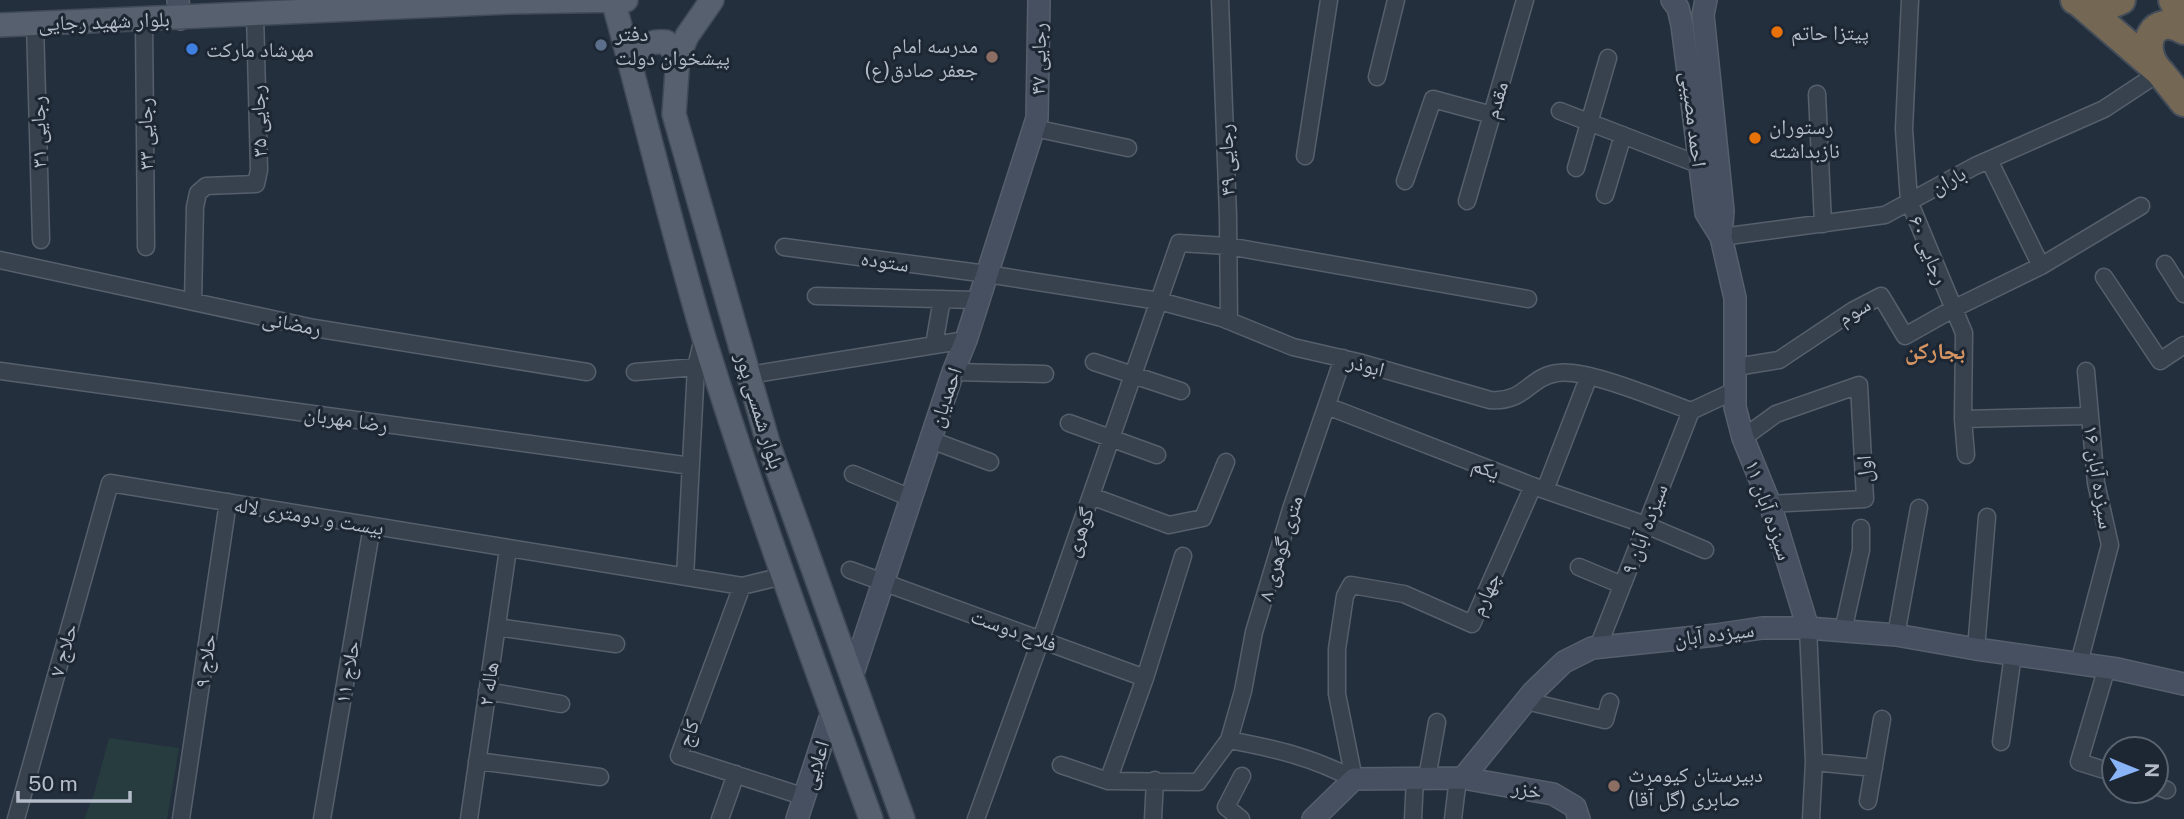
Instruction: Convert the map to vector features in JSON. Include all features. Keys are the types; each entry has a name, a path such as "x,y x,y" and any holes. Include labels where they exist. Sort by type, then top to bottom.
{"highway":[{"path":"2077,1 2097,6 2121,0"},
{"path":"2173,0 2184,22"},
{"path":"2077,1 2158,71"},
{"path":"2184,30 2167,25 2157,28 2150,37 2147,48 2149,59 2184,102"}],"main road":[{"name":"بلوار شمسی پور","path":"613,0 704,336 783,576 871,819"},
{"name":"بلوار شهید رجایی","path":"0,25 165,12 255,15 510,2 627,0"},
{"name":"بلوار شمسی پور","path":"712,0 687,36 678,57 674,114 769,446 903,819"},
{"path":"632,70 635,55 643,46 656,41 666,43 678,57"}],"street":[{"name":"رجایی ۴۷","path":"1036,123 1039,0"},
{"name":"رجایی ۴۹","path":"1220,0 1229,321"},
{"path":"1305,156 1329,0"},
{"path":"1377,77 1396,0"},
{"name":"مقدم","path":"1466,201 1525,0"},
{"name":"احمد مصیبی","path":"1672,0 1678,8 1681,20 1706,212 1721,237"},
{"name":"رجایی ۶۰","path":"1910,0 1905,129 1909,201 1964,333 1966,455"},
{"path":"1681,20 1705,10"},
{"name":"احمد مصیبی","path":"1705,10 1723,211 1721,237 1735,298 1734,391"},
{"name":"رجایی ۳۳","path":"146,247 165,12"},
{"name":"رجایی ۳۵","path":"193,302 195,207 198,193 206,186 256,184 260,170 255,15"},
{"name":"رجایی ۳۱","path":"35,24 41,240"},
{"path":"1576,168 1608,58"},
{"name":"باران","path":"1721,237 1885,215 1989,160 2104,108 2158,71"},
{"path":"1817,94 1822,223"},
{"path":"1405,181 1433,99 1492,115"},
{"path":"1560,111 1700,165"},
{"path":"1036,123 1128,148"},
{"name":"احمدیان","path":"852,676 1036,123"},
{"path":"1605,195 1623,135"},
{"path":"1989,160 2041,265"},
{"path":"1953,309 2041,265 2141,206"},
{"name":"گوهری","path":"976,819 1179,243 1228,246"},
{"path":"1228,246 1528,299"},
{"name":"ستوده","path":"784,247 987,274"},
{"name":"رمضانی","path":"0,260 314,328 587,372"},
{"path":"2165,264 2184,294"},
{"name":"ابوذر","path":"987,274 1159,301 1229,321 1293,347 1343,358 1490,400 1501,401 1518,397 1534,383 1556,373 1589,376 1691,411"},
{"path":"2104,277 2160,361 2184,345"},
{"path":"816,296 977,300"},
{"name":"سوم","path":"1736,367 1779,360 1854,310 1881,296 1905,336 1953,309"},
{"path":"934,345 942,299"},
{"path":"685,577 696,367 704,336"},
{"path":"749,375 966,340"},
{"name":"۸ متری گوهری","path":"1230,740 1254,632 1292,506 1343,358"},
{"path":"1094,362 1181,391"},
{"path":"635,372 696,367"},
{"name":"سیزده آبان ۱۶","path":"2079,663 2110,545 2096,483 2086,371"},
{"name":"رضا مهربان","path":"0,372 691,466"},
{"path":"953,372 1045,374"},
{"path":"1539,488 1589,376"},
{"name":"اول","path":"1743,438 1776,414 1859,385 1866,499 1770,504"},
{"path":"1691,411 1734,391"},
{"name":"سیزده آبان ۱۱","path":"1734,391 1743,438 1770,504 1808,628"},
{"name":"یکم","path":"1327,405 1539,488 1646,525 1705,550"},
{"name":"سیزده آبان ۹","path":"1598,647 1691,411"},
{"path":"1964,419 2089,416"},
{"path":"1069,424 1157,455"},
{"path":"931,440 990,462"},
{"path":"1091,496 1169,525 1203,518 1226,462"},
{"path":"853,474 911,498"},
{"name":"بیست و دومتری لاله","path":"110,483 508,548"},
{"name":"حلاج ۷","path":"14,818 110,483"},
{"name":"چهارم","path":"1354,779 1337,694 1337,649 1345,596 1351,585 1404,594 1472,624 1539,488"},
{"name":"حلاج ۹","path":"181,819 228,502"},
{"path":"1896,635 1919,508"},
{"path":"1976,649 1987,517"},
{"name":"حلاج ۱۱","path":"322,819 372,526"},
{"path":"1843,631 1861,550 1861,528"},
{"path":"508,548 742,586 783,576"},
{"name":"هاله ۲","path":"468,819 508,548"},
{"path":"1108,781 1145,678 1183,556"},
{"path":"1579,567 1622,585"},
{"name":"فلاح دوست","path":"850,570 1145,678"},
{"name":"کاج","path":"742,586 679,756 805,797"},
{"path":"497,627 616,644"},
{"name":"سیزده آبان","path":"1461,778 1525,701 1564,662 1598,647 1762,628 1808,628 1896,635 2107,667 2184,683"},
{"path":"1808,628 1814,762 1811,819"},
{"path":"2001,742 2013,654"},
{"path":"2100,769 2079,762 2107,667"},
{"path":"487,691 561,704"},
{"path":"1525,701 1605,720 1610,702"},
{"name":"اعلایی","path":"797,819 832,712"},
{"path":"1868,801 1882,719"},
{"path":"1413,819 1437,722"},
{"path":"1061,765 1108,781 1198,782 1230,740 1283,750 1327,765 1354,779 1461,778 1453,819"},
{"path":"477,761 600,777"},
{"path":"1814,762 1874,768"},
{"path":"720,819 736,774"},
{"path":"1241,819 1226,807 1242,776"},
{"name":"خزر","path":"1461,778 1553,794 1575,807 1579,819"},
{"path":"1316,818 1354,779"},
{"path":"1153,819 1155,780"}],"green space":[{"path":"109,738 179,748 167,819 84,819 94,794"}],"place":[{"name":"پیتزا حاتم","path":"1777,32"},
{"name":"دفتر پیشخوان دولت","path":"601,45"},
{"name":"مهرشاد مارکت","path":"192,49"},
{"name":"مدرسه امام جعفر صادق(ع)","path":"992,57"},
{"name":"رستوران نازبداشته","path":"1755,138"},
{"name":"دبیرستان کیومرث صابری (گل آقا)","path":"1614,786"}],"district":[{"name":"بجارکن","path":"1935,350"}]}
